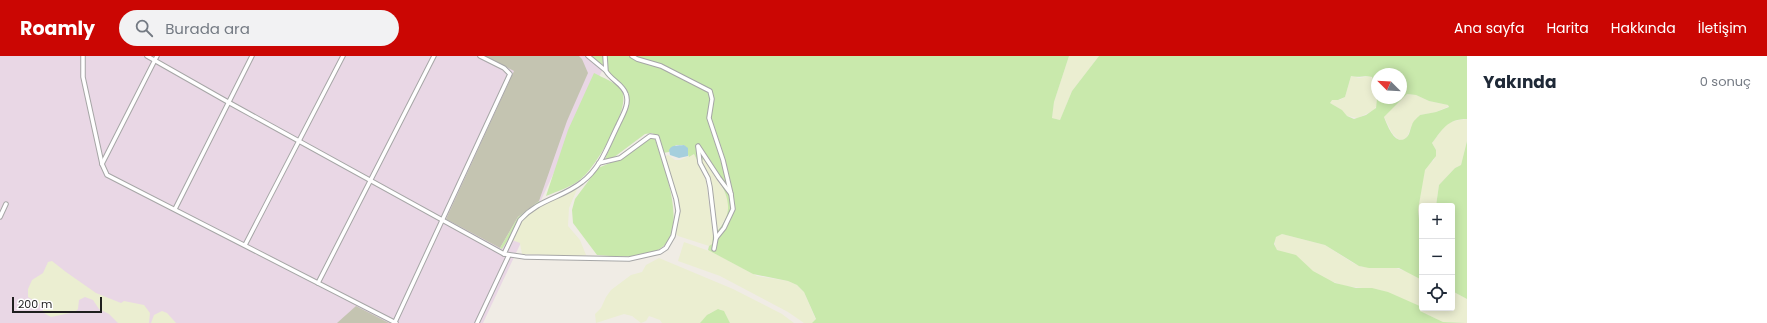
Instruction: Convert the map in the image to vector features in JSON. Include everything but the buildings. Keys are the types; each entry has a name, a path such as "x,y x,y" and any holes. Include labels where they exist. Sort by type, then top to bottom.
{"street":[{"path":"82,56 83,77 102,164 107,175 245,244 395,323 510,74 504,68 480,56"},
{"path":"147,56 442,220 507,254 525,257 629,258 660,252 666,248 673,236 678,211 676,199 657,137 650,136 620,158 600,163"},
{"path":"102,164 158,56"},
{"path":"175,209 252,56"},
{"path":"245,244 343,56"},
{"path":"318,283 434,56"},
{"path":"477,323 520,220 542,202 583,182 600,163 608,150 623,116 627,100 624,89 588,56"},
{"path":"605,56 606,71"},
{"path":"632,56 637,59 661,66 710,91 712,99 709,118 723,160 733,209 724,228 716,238"},
{"path":"714,249 716,238 710,187 708,178 700,163 698,146 731,194"},
{"path":"0,217 6,204"}],"shaded area":[{"path":"0,56 609,56 483,323 0,323"},
{"path":"485,56 579,56 582,59 588,73 567,121 539,201 518,217 500,248 446,219 514,71"},
{"path":"1069,56 1099,56 1072,91 1060,120 1052,118 1054,102"},
{"path":"1351,76 1359,78 1371,76 1371,104 1377,104 1374,110 1358,118 1347,116 1340,109 1330,103 1331,100 1340,100 1345,97"},
{"path":"1407,94 1416,95 1429,101 1449,106 1436,112 1420,115 1412,125 1407,137 1402,140 1398,139 1392,133 1384,117 1397,104 1407,104"},
{"path":"1467,119 1467,141 1461,165 1455,168 1439,185 1436,203 1419,203 1424,172 1427,166 1434,160 1436,150 1432,143 1447,123"},
{"path":"694,154 706,181 713,234 712,244 709,246 676,234 679,209 664,157 668,155 675,160 680,160"},
{"path":"704,159 724,191 729,202 728,215 716,232 709,179 699,161"},
{"path":"578,187 569,208 568,226 580,240 586,255 522,254 520,243 512,240 521,222 533,210 544,203"},
{"path":"1282,234 1325,245 1362,267 1393,267 1408,272 1419,278 1419,306 1380,290 1345,286 1325,279 1276,249 1274,240 1277,236"},
{"path":"684,242 712,252 757,276 788,281 797,285 804,292 816,320 812,323 804,323 788,312 720,276 678,261"},
{"path":"659,258 733,289 782,314 794,323 730,323 725,313 720,309 710,313 700,323 662,323 660,320 649,316 646,321 641,323 632,316 624,314 596,323 595,314 601,308 611,290 631,275 642,272 646,265"},
{"path":"52,261 96,293 121,303 124,301 144,305 150,313 149,323 118,323 109,314 99,309 93,300 85,297 79,300 78,309 75,312 51,317 42,312 45,307 28,297 28,289 32,280 43,273 48,262"},
{"path":"1455,293 1467,299 1467,323 1443,322 1420,311 1455,311"},
{"path":"356,306 389,323 337,323"},
{"path":"162,311 167,313 176,323 151,323 154,315"}],"green space":[{"path":"590,56 1069,56 1054,102 1052,118 1060,120 1072,91 1099,56 1467,56 1467,119 1460,119 1450,123 1443,129 1432,143 1436,150 1436,156 1425,170 1418,210 1419,278 1399,268 1369,268 1359,266 1325,245 1282,234 1276,237 1274,244 1277,250 1296,255 1313,271 1335,283 1356,288 1372,288 1388,292 1419,306 1419,311 1443,322 1466,323 812,323 816,319 804,292 797,285 788,281 753,274 708,250 709,246 712,244 713,234 719,229 725,220 728,212 728,204 723,188 704,159 698,162 694,154 689,157 684,145 676,145 669,152 663,153 658,136 652,133 645,134 613,158 608,160 605,159 627,110 629,95 625,87","holes":["1371,68 1407,68 1407,94 1416,95 1429,101 1448,105 1449,107 1436,112 1420,115 1413,122 1408,136 1403,140 1399,140 1392,134 1384,117 1397,104 1376,104 1376,108 1366,115 1354,119 1347,116 1342,110 1330,103 1332,100 1338,100 1345,97 1351,76 1371,77"]},
{"path":"594,73 613,83 622,91 622,110 617,123 611,137 588,172 574,184 546,196 568,130"},
{"path":"650,137 655,139 672,196 674,212 673,226 669,239 661,248 654,252 639,256 597,255 573,223 572,210 575,199 598,168 622,158"},
{"path":"1467,141 1467,299 1455,293 1455,203 1436,203 1439,185 1455,168 1461,165"},
{"path":"539,201 540,202 522,217 502,249 500,248 518,217"},
{"path":"718,309 724,311 730,323 700,323 707,315"}],"water":[{"path":"684,145 688,148 688,156 679,158 670,155 669,150 672,147"}]}
